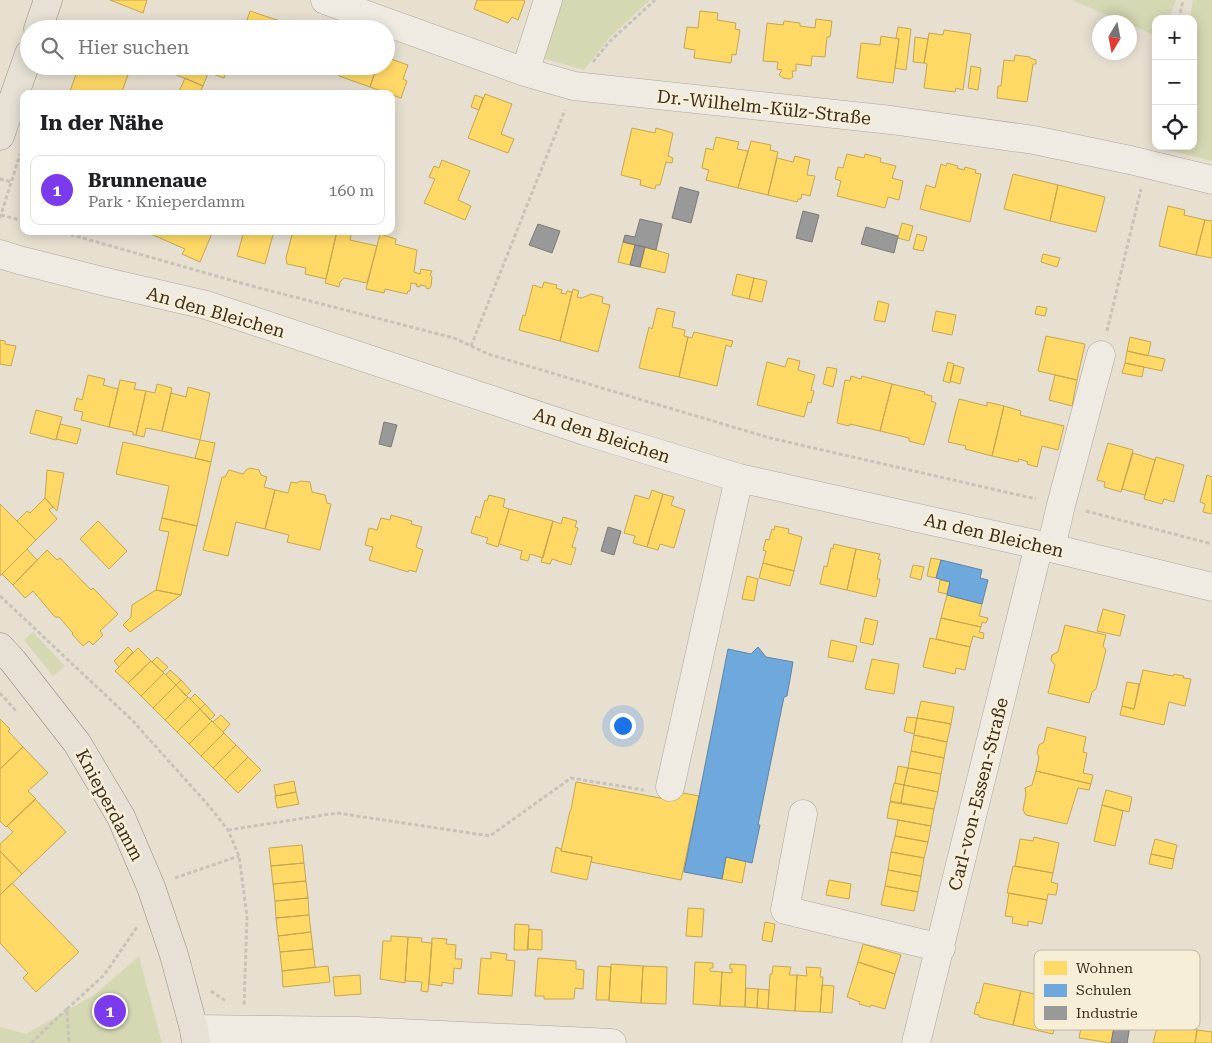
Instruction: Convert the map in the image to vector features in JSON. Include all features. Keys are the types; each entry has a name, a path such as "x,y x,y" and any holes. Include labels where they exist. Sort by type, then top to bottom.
{"main road":[{"path":"41,20 48,0"},
{"path":"22,90 25,75"},
{"path":"11,143 20,98"},
{"name":"Knieperdamm","path":"0,647 78,742 121,817 151,886 174,955 195,1036"}],"street":[{"name":"Dr.-Wilhelm-Külz-Straße","path":"325,0 381,20"},
{"path":"525,72 548,0"},
{"name":"Dr.-Wilhelm-Külz-Straße","path":"395,25 525,72 574,86 891,120 1034,140 1130,160 1212,180"},
{"name":"An den Bleichen","path":"0,254 206,305 585,431 739,478 1045,546 1212,587"},
{"name":"Carl-von-Essen-Straße","path":"916,1043 1045,546 1061,505 1101,355"},
{"path":"670,787 739,478"},
{"path":"803,814 785,910 941,948"},
{"path":"195,1036 358,1031 525,1041 612,1043"}],"path":[{"path":"471,346 574,86 609,42 655,0"},
{"path":"1180,15 1183,0"},
{"path":"11,143 12,182 1,216 20,220"},
{"path":"0,179 12,182"},
{"path":"1101,355 1142,186"},
{"path":"72,235 248,285 454,338 488,354 770,438 1061,505 1212,544"},
{"path":"0,596 132,720 210,806 228,830 239,856 247,916 244,1009"},
{"path":"0,693 19,715"},
{"path":"228,830 337,813 490,836 571,778 662,793 670,787"},
{"path":"168,880 239,856"},
{"path":"31,1043 104,976 130,936"},
{"path":"67,1009 69,1043"}],"green space":[{"path":"552,0 650,0 609,38 584,70 535,56"},
{"path":"1071,0 1176,0 1170,15 1152,15 1152,34 1137,27 1137,15 1108,15"},
{"path":"1193,0 1212,0 1212,161 1168,150 1197,150 1197,15 1191,15"},
{"path":"33,632 65,666 53,676 24,640"},
{"path":"139,956 162,1043 0,1043 0,1027 26,1034 94,995"}],"building: Wohnen":[{"path":"110,0 147,0 143,13"},
{"path":"477,0 525,1 518,20 512,17 508,23 474,9"},
{"path":"250,11 277,20 247,20"},
{"path":"700,11 718,13 717,20 736,23 735,29 740,30 736,55 732,54 731,63 694,58 695,50 684,48 687,27 698,28"},
{"path":"816,19 832,21 830,37 827,37 825,57 812,56 811,66 796,64 796,71 792,71 793,77 790,79 779,75 782,70 777,69 778,62 763,61 767,23 783,25 784,21 800,23 800,26 815,28"},
{"path":"898,27 911,29 906,70 895,68 899,39 896,38"},
{"path":"944,30 971,34 963,90 956,88 955,92 924,88 927,64 924,63 929,33 943,35"},
{"path":"881,36 899,39 893,83 857,78 861,43 880,45"},
{"path":"915,37 928,39 924,63 913,62"},
{"path":"1015,55 1030,57 1036,60 1036,64 1033,64 1027,102 997,98 998,86 1001,86 1004,60 1014,61"},
{"path":"395,60 408,65 403,79 407,81 401,98 395,96 395,90 378,90 370,87 374,75 395,75"},
{"path":"971,66 981,68 978,90 968,88"},
{"path":"76,75 128,75 122,90 70,90"},
{"path":"177,75 207,75 203,86"},
{"path":"339,75 374,75 370,87"},
{"path":"185,78 203,86 201,90 180,90"},
{"path":"485,94 512,104 501,134 514,139 508,153 468,138"},
{"path":"475,95 483,98 479,110 471,107"},
{"path":"632,128 655,133 656,128 673,133 668,156 673,158 672,163 666,162 660,185 656,185 655,189 640,185 641,180 621,175"},
{"path":"716,137 739,142 737,149 748,151 738,188 706,180 709,170 702,168 706,148 713,150"},
{"path":"751,141 771,145 770,150 778,152 768,195 738,188"},
{"path":"847,154 864,158 865,154 881,158 880,162 896,166 892,178 903,181 899,200 888,197 885,208 837,196 841,181 835,179 838,167 843,168"},
{"path":"795,156 810,160 807,175 815,176 810,196 802,194 801,199 798,199 797,202 768,195 777,158 793,162"},
{"path":"442,160 470,171 458,200 471,206 465,220 424,203 435,179 429,177 434,166 439,168"},
{"path":"947,163 964,170 965,167 976,170 975,173 981,174 970,222 920,209 926,185 935,188 941,164 946,166"},
{"path":"1013,174 1058,185 1050,221 1004,209"},
{"path":"1058,185 1105,197 1096,232 1050,221"},
{"path":"1168,206 1185,210 1184,215 1205,220 1196,255 1159,246"},
{"path":"1205,220 1212,221 1212,258 1196,255"},
{"path":"902,223 913,226 909,241 898,238"},
{"path":"917,234 927,237 923,251 913,249"},
{"path":"153,235 211,235 200,262 182,254 185,249"},
{"path":"243,235 273,235 265,264 237,256"},
{"path":"292,235 336,235 326,279 305,274 306,268 287,264 286,258"},
{"path":"336,235 351,235 350,240 377,246 367,283 344,278 340,282 339,287 325,283"},
{"path":"380,235 396,239 395,244 417,250 414,272 420,274 421,269 432,271 429,289 426,286 420,285 420,287 416,286 417,284 411,283 410,291 407,294 385,289 384,293 366,289"},
{"path":"623,242 635,245 630,265 618,262"},
{"path":"645,247 669,254 665,273 640,267"},
{"path":"1043,254 1060,258 1057,267 1041,262"},
{"path":"737,274 754,278 749,299 732,295"},
{"path":"754,278 767,281 762,302 749,299"},
{"path":"544,282 557,285 556,288 562,290 561,293 572,292 560,341 519,330 523,315 525,316 533,285 542,288"},
{"path":"573,289 579,291 577,297 582,298 591,294 603,297 602,303 610,305 598,352 560,341"},
{"path":"878,301 889,304 885,322 874,320"},
{"path":"1037,306 1047,308 1045,316 1035,314"},
{"path":"657,308 675,312 672,327 685,330 684,336 688,337 679,377 639,368 649,327 652,329"},
{"path":"936,311 956,315 952,335 932,331"},
{"path":"694,332 733,341 731,347 726,345 717,386 679,377 688,337 692,338"},
{"path":"1046,336 1085,344 1077,380 1038,371"},
{"path":"1130,337 1151,342 1148,356 1127,351"},
{"path":"0,340 5,341 5,344 16,346 11,366 0,364"},
{"path":"1127,351 1165,359 1162,371 1125,363"},
{"path":"788,358 800,361 798,370 815,375 811,390 814,391 811,403 808,402 804,417 757,405 767,362 785,367"},
{"path":"948,362 954,364 950,383 943,381"},
{"path":"1125,363 1144,367 1142,377 1122,373"},
{"path":"954,365 964,368 960,384 950,381"},
{"path":"827,367 837,369 833,387 823,384"},
{"path":"88,375 105,379 103,385 118,389 109,427 81,420 83,412 74,410 77,398 82,400"},
{"path":"1055,375 1077,380 1072,406 1049,400"},
{"path":"851,376 861,379 862,376 892,384 880,431 837,423 845,380 850,381"},
{"path":"120,380 136,383 134,389 146,391 136,435 133,435 133,432 109,427"},
{"path":"157,384 172,388 162,431 146,428 144,437 136,435 146,391 155,393"},
{"path":"892,384 925,392 924,394 932,396 931,401 936,403 924,445 909,441 909,438 880,431"},
{"path":"188,387 210,393 200,440 162,431 171,393 186,397"},
{"path":"959,399 987,406 987,402 1004,406 992,456 965,449 966,446 948,442"},
{"path":"1004,406 1021,411 1020,415 1064,426 1058,450 1042,446 1037,467 1019,459 1018,462 992,456"},
{"path":"36,410 62,417 56,440 30,433"},
{"path":"60,424 81,429 77,444 56,439"},
{"path":"200,440 215,443 211,462 195,458"},
{"path":"123,442 211,462 197,526 162,518 169,486 116,474"},
{"path":"1108,443 1133,450 1121,492 1104,487 1105,482 1097,480"},
{"path":"1133,453 1155,460 1145,495 1122,489"},
{"path":"1156,457 1184,465 1174,502 1164,499 1162,504 1144,499"},
{"path":"250,468 259,470 261,475 267,477 264,487 275,490 265,529 236,522 228,556 203,550 222,477 225,477 229,470 243,474"},
{"path":"47,470 64,473 57,511 45,498"},
{"path":"1207,475 1212,477 1212,514 1203,512 1205,504 1200,502"},
{"path":"300,481 310,482 312,492 325,495 327,503 331,504 320,550 287,542 289,535 265,529 275,490 288,493 291,482 297,483"},
{"path":"652,490 663,494 647,547 633,543 635,536 624,533 635,495 649,499"},
{"path":"663,494 674,497 671,505 685,510 674,548 660,544 658,550 647,547"},
{"path":"489,495 505,499 503,507 509,509 498,547 486,543 488,538 471,533 476,516 480,518 485,500 487,501"},
{"path":"45,498 53,507 49,510 57,519 36,540 17,521 27,511 30,513"},
{"path":"0,504 36,540 0,576"},
{"path":"509,509 553,521 543,558 530,554 528,561 520,559 522,551 499,544"},
{"path":"391,515 412,521 411,524 422,527 416,547 423,550 416,572 409,570 408,572 369,560 373,547 365,545 369,528 377,530 381,518 390,520"},
{"path":"563,517 577,521 575,527 578,528 572,547 576,548 571,565 552,559 550,564 541,562 553,521 561,524"},
{"path":"162,518 197,526 181,595 156,590 169,532 159,530"},
{"path":"98,521 127,551 109,569 80,539"},
{"path":"775,526 789,529 788,533 802,537 794,571 763,563 766,551 763,550 766,539 769,540 772,529 774,530"},
{"path":"834,544 856,549 847,590 820,584 824,566 827,567 831,548 833,549"},
{"path":"27,549 37,560 13,585 2,574"},
{"path":"856,549 880,554 878,559 881,560 877,579 880,579 876,597 847,590"},
{"path":"47,550 57,560 60,558 118,614 100,631 103,635 93,645 89,641 83,646 59,617 55,617 33,591 25,598 13,585"},
{"path":"931,558 941,560 936,578 927,576"},
{"path":"763,563 794,571 790,586 759,578"},
{"path":"913,565 924,567 921,580 910,577"},
{"path":"747,576 758,579 754,601 742,599"},
{"path":"940,580 950,582 947,594 938,592"},
{"path":"156,590 181,595 130,632 123,625 131,617 132,605"},
{"path":"947,595 982,604 979,616 988,618 986,623 982,622 981,627 941,618"},
{"path":"1103,609 1125,615 1120,636 1097,631"},
{"path":"865,618 878,621 873,645 860,642"},
{"path":"941,618 981,627 979,632 984,633 983,639 973,636 970,647 936,639"},
{"path":"1065,625 1106,635 1103,646 1106,650 1096,689 1092,692 1089,703 1048,693 1055,665 1051,660 1052,655 1058,652"},
{"path":"930,638 970,647 965,670 956,668 955,674 923,667"},
{"path":"831,640 857,646 853,662 828,657"},
{"path":"128,647 133,652 119,667 114,661"},
{"path":"138,648 151,661 128,683 115,671"},
{"path":"157,657 168,667 163,672 152,662"},
{"path":"872,659 899,664 894,694 865,689"},
{"path":"151,661 164,673 141,696 128,683"},
{"path":"170,670 181,680 176,685 166,675"},
{"path":"1143,670 1173,676 1174,674 1191,679 1185,706 1169,702 1164,725 1120,715 1122,706 1134,709"},
{"path":"164,673 176,685 153,708 141,696"},
{"path":"181,680 191,691 186,696 176,685"},
{"path":"1127,682 1139,684 1134,709 1122,706"},
{"path":"176,685 188,697 165,720 153,708"},
{"path":"195,694 205,704 200,709 190,699"},
{"path":"188,697 200,709 177,732 165,720"},
{"path":"921,701 954,707 951,724 917,718"},
{"path":"205,704 215,715 210,720 200,709"},
{"path":"200,709 212,721 189,744 177,732"},
{"path":"221,715 230,724 223,732 213,722"},
{"path":"907,717 917,718 914,734 904,731"},
{"path":"917,718 951,724 947,742 914,735"},
{"path":"0,719 23,747 0,769"},
{"path":"212,721 224,733 201,756 189,744"},
{"path":"1047,727 1086,737 1083,752 1087,753 1083,773 1093,775 1091,784 1036,771 1039,745 1044,742"},
{"path":"224,733 236,745 213,768 201,756"},
{"path":"914,735 947,742 944,758 911,751"},
{"path":"236,745 248,757 225,780 213,768"},
{"path":"23,747 48,773 28,791 36,799 6,827 0,821 0,769"},
{"path":"911,751 944,758 941,774 908,768"},
{"path":"248,757 261,770 238,793 225,780"},
{"path":"898,766 908,768 904,785 895,783"},
{"path":"908,768 941,774 938,792 904,785"},
{"path":"1036,771 1091,784 1089,790 1078,788 1067,824 1026,815 1023,810 1026,794 1025,788 1032,785"},
{"path":"294,781 296,792 276,796 274,785"},
{"path":"576,782 665,799 667,790 699,796 681,880 591,862 592,857 561,851"},
{"path":"894,783 904,785 901,803 890,801"},
{"path":"904,785 938,792 934,809 901,803"},
{"path":"1106,790 1132,797 1129,812 1102,805"},
{"path":"296,792 299,804 277,808 275,796"},
{"path":"35,799 66,832 22,874 0,851 0,844 13,832 7,826"},
{"path":"890,802 934,809 931,826 887,818"},
{"path":"1102,805 1123,811 1115,846 1094,841"},
{"path":"898,820 931,826 928,842 895,836"},
{"path":"895,836 928,842 924,858 891,852"},
{"path":"1034,837 1059,843 1053,873 1015,866 1020,839 1033,841"},
{"path":"1155,839 1177,845 1174,859 1151,854"},
{"path":"302,845 304,863 271,866 269,848"},
{"path":"556,847 561,849 561,851 592,857 587,880 551,872"},
{"path":"0,851 22,874 0,895"},
{"path":"891,852 924,858 921,876 888,870"},
{"path":"1151,854 1174,859 1172,869 1149,864"},
{"path":"726,857 746,861 742,883 722,879"},
{"path":"304,863 306,881 273,884 271,866"},
{"path":"1013,866 1053,873 1051,882 1058,884 1056,895 1048,894 1047,900 1007,893"},
{"path":"888,870 921,876 918,892 885,886"},
{"path":"829,880 851,884 849,899 826,895"},
{"path":"306,881 308,898 275,901 273,884"},
{"path":"12,883 79,952 36,992 23,978 28,973 0,943 0,895"},
{"path":"885,886 918,892 914,911 881,905"},
{"path":"1009,893 1047,900 1042,924 1028,921 1028,926 1012,923 1013,917 1005,916"},
{"path":"308,898 309,915 276,918 275,901"},
{"path":"688,908 704,909 702,937 686,936"},
{"path":"309,915 311,932 278,936 276,918"},
{"path":"765,922 775,924 772,942 762,940"},
{"path":"515,924 529,925 528,950 514,950"},
{"path":"529,929 542,930 542,950 527,949"},
{"path":"311,932 313,949 280,952 278,936"},
{"path":"391,936 408,937 405,983 380,979 383,941 391,941"},
{"path":"408,937 422,938 421,942 432,943 428,992 421,991 422,982 405,981"},
{"path":"432,938 447,939 446,944 456,945 455,959 462,959 461,969 454,968 453,984 442,982 442,986 429,984"},
{"path":"863,944 901,955 895,974 858,962"},
{"path":"313,949 315,967 282,971 280,952"},
{"path":"491,952 507,954 506,960 515,961 512,996 478,994 481,958 491,959"},
{"path":"538,958 576,961 576,969 584,970 583,989 575,988 574,999 544,999 544,996 535,996"},
{"path":"695,962 713,963 713,968 710,968 710,971 722,972 720,1006 693,1004"},
{"path":"858,962 895,974 885,1009 859,1004 860,1002 847,997"},
{"path":"611,964 643,966 641,1003 609,1001"},
{"path":"730,964 746,965 745,1007 720,1006 722,972 732,973"},
{"path":"328,966 330,982 283,987 282,971"},
{"path":"598,966 611,967 609,1000 596,1000"},
{"path":"643,966 667,967 666,1004 641,1003"},
{"path":"773,966 791,967 789,975 797,975 795,1011 768,1009 770,974 772,974"},
{"path":"806,967 821,968 820,977 823,977 820,1012 795,1011 797,975 807,976"},
{"path":"360,975 361,994 335,996 333,977"},
{"path":"984,983 1021,991 1013,1025 979,1017 979,1015 974,1014"},
{"path":"822,985 834,986 832,1013 820,1012"},
{"path":"746,988 758,989 757,1008 745,1007"},
{"path":"758,989 769,990 768,1009 757,1008"},
{"path":"1021,991 1034,994 1034,1030 1013,1025"},
{"path":"1035,1030 1054,1030 1053,1034"},
{"path":"1081,1030 1113,1030 1111,1043 1079,1038"},
{"path":"1156,1030 1197,1030 1195,1043 1153,1043"},
{"path":"1197,1030 1212,1032 1212,1043 1195,1043"}],"building: Schulen":[{"path":"941,560 982,570 980,578 988,580 982,604 947,595 950,582 936,578"},
{"path":"758,647 766,657 793,662 787,696 784,697 752,863 726,857 722,879 684,872 728,649 751,654"}],"building: Industrie":[{"path":"680,187 699,192 691,223 672,218"},
{"path":"803,211 819,215 812,242 796,238"},
{"path":"640,219 662,224 656,250 623,242 625,235 635,237"},
{"path":"538,224 560,231 552,253 529,245"},
{"path":"866,227 898,236 894,253 861,244"},
{"path":"635,245 645,247 640,267 630,265"},
{"path":"384,422 397,425 391,447 379,444"},
{"path":"608,527 621,531 614,555 601,551"},
{"path":"1114,1030 1129,1030 1127,1043 1111,1043"}],"place":[{"name":"Brunnenaue","path":"110,1011"}]}
